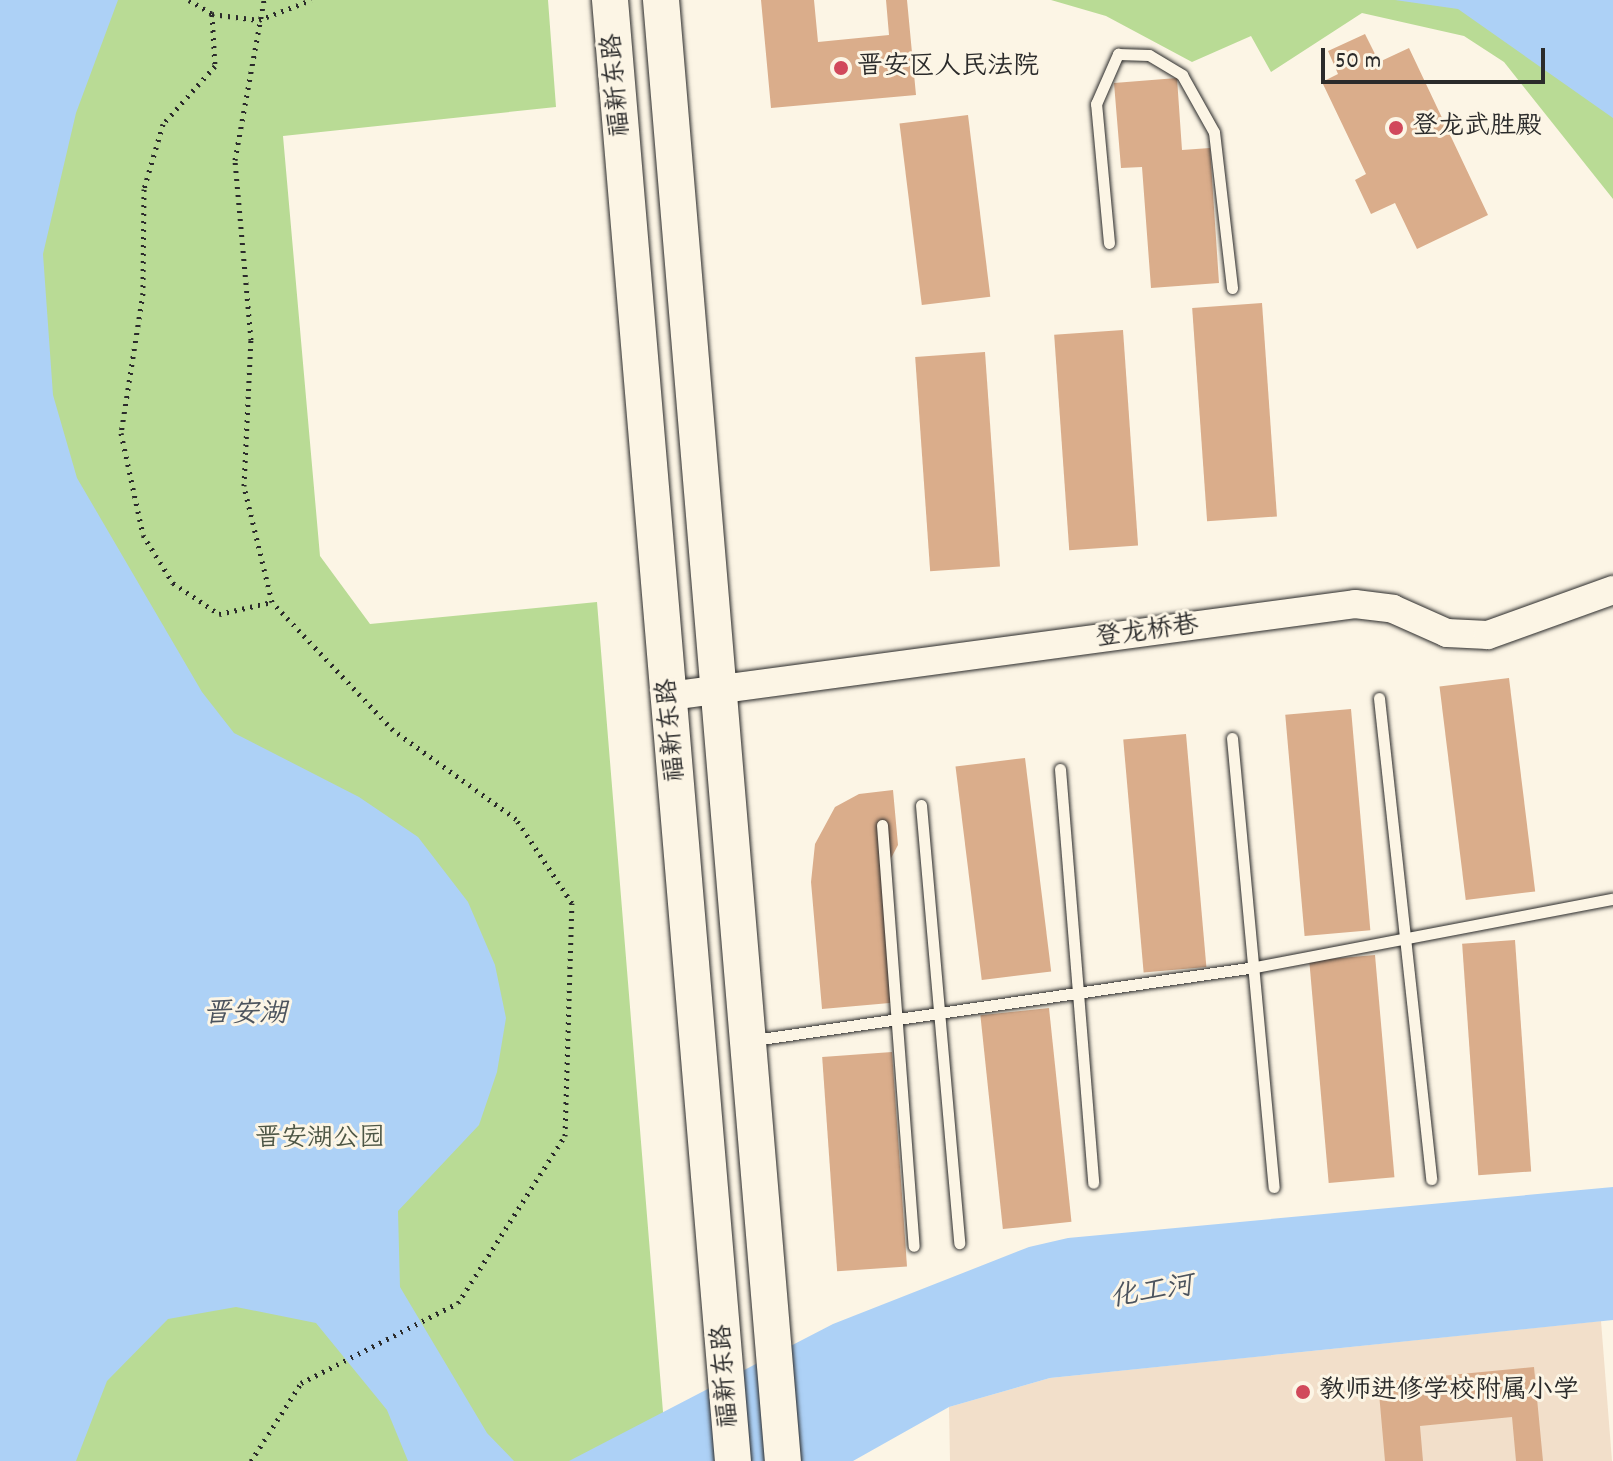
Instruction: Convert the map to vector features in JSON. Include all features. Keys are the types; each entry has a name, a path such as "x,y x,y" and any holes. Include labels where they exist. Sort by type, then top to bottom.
{"main road":[{"name":"福新东路","path":"610,0 733,1461"},
{"name":"福新东路","path":"661,0 783,1461"}],"street":[{"name":"登龙桥巷","path":"670,696 1355,604 1393,609 1447,633 1488,635 1613,590"}],"lane":[{"path":"1109,243 1096,104 1118,54 1149,55 1182,75 1214,132 1232,288"},
{"path":"1379,698 1409,937 1431,1179"},
{"path":"1232,738 1274,1187"},
{"path":"1060,769 1093,1183"},
{"path":"921,805 959,1243"},
{"path":"882,825 914,1246"},
{"path":"749,1041 1078,989 1255,967 1613,899"}],"path":[{"path":"189,0 212,14 259,20 311,0"},
{"path":"251,1461 301,1383 458,1303 565,1136 572,903 516,819 393,730 272,602 244,486 251,340 235,160 264,0"},
{"path":"212,14 215,66 163,124 144,189 143,293 121,433 143,535 173,583 219,614 272,602"}],"shaded area":[{"name":"教师进修学校附属小学","path":"1601,1321 1612,1461 950,1461 949,1407 1050,1378"}],"green space":[{"name":"晋安湖公园","path":"0,0 548,0 556,107 283,136 320,556 370,624 597,602 667,1461 0,1461"},
{"path":"1051,0 1613,0 1613,199 1504,62 1464,36 1362,13 1271,72 1251,36 1192,62 1106,16"}],"water":[{"name":"晋安湖","path":"0,0 118,0 76,113 43,254 53,395 77,478 202,692 234,733 359,797 418,837 468,902 495,965 506,1018 497,1072 479,1125 398,1211 400,1287 487,1433 514,1461 408,1461 387,1410 316,1323 236,1307 168,1319 107,1381 76,1461 0,1461"},
{"path":"1395,0 1613,0 1613,118 1458,9"},
{"name":"化工河","path":"1613,1187 1613,1320 1050,1378 949,1407 853,1461 569,1461 833,1324 1029,1247 1068,1238"}],"building":[{"name":"晋安区人民法院","path":"761,0 814,0 818,42 889,35 886,0 907,0 916,95 771,108"},
{"name":"登龙武胜殿","path":"1365,34 1379,62 1409,48 1488,215 1417,249 1395,203 1371,214 1355,180 1366,174 1322,82 1338,74 1328,51"},
{"path":"1177,78 1182,150 1210,148 1219,283 1151,288 1142,167 1121,168 1114,83"},
{"path":"968,115 990,297 922,305 900,123"},
{"path":"1262,303 1277,516 1207,521 1192,308"},
{"path":"1123,330 1138,545 1069,550 1054,335"},
{"path":"985,352 1000,566 930,571 915,357"},
{"path":"1509,678 1535,891 1466,900 1440,687"},
{"path":"1351,709 1370,930 1305,936 1285,715"},
{"path":"1186,734 1206,967 1144,973 1123,739"},
{"path":"1025,758 1051,971 982,980 956,767"},
{"path":"893,790 898,845 889,862 901,1002 822,1009 811,882 815,844 835,807 859,794"},
{"path":"1515,940 1531,1171 1478,1175 1462,944"},
{"path":"1375,955 1394,1177 1329,1183 1309,961"},
{"path":"1049,1008 1071,1222 1003,1229 980,1015"},
{"path":"892,1052 907,1266 837,1271 822,1057"},
{"path":"1534,1367 1543,1461 1516,1461 1512,1417 1420,1426 1423,1461 1385,1461 1378,1382"}],"place":[{"name":"晋安区人民法院","path":"841,68"},
{"name":"登龙武胜殿","path":"1396,128"},
{"name":"教师进修学校附属小学","path":"1303,1392"}]}
